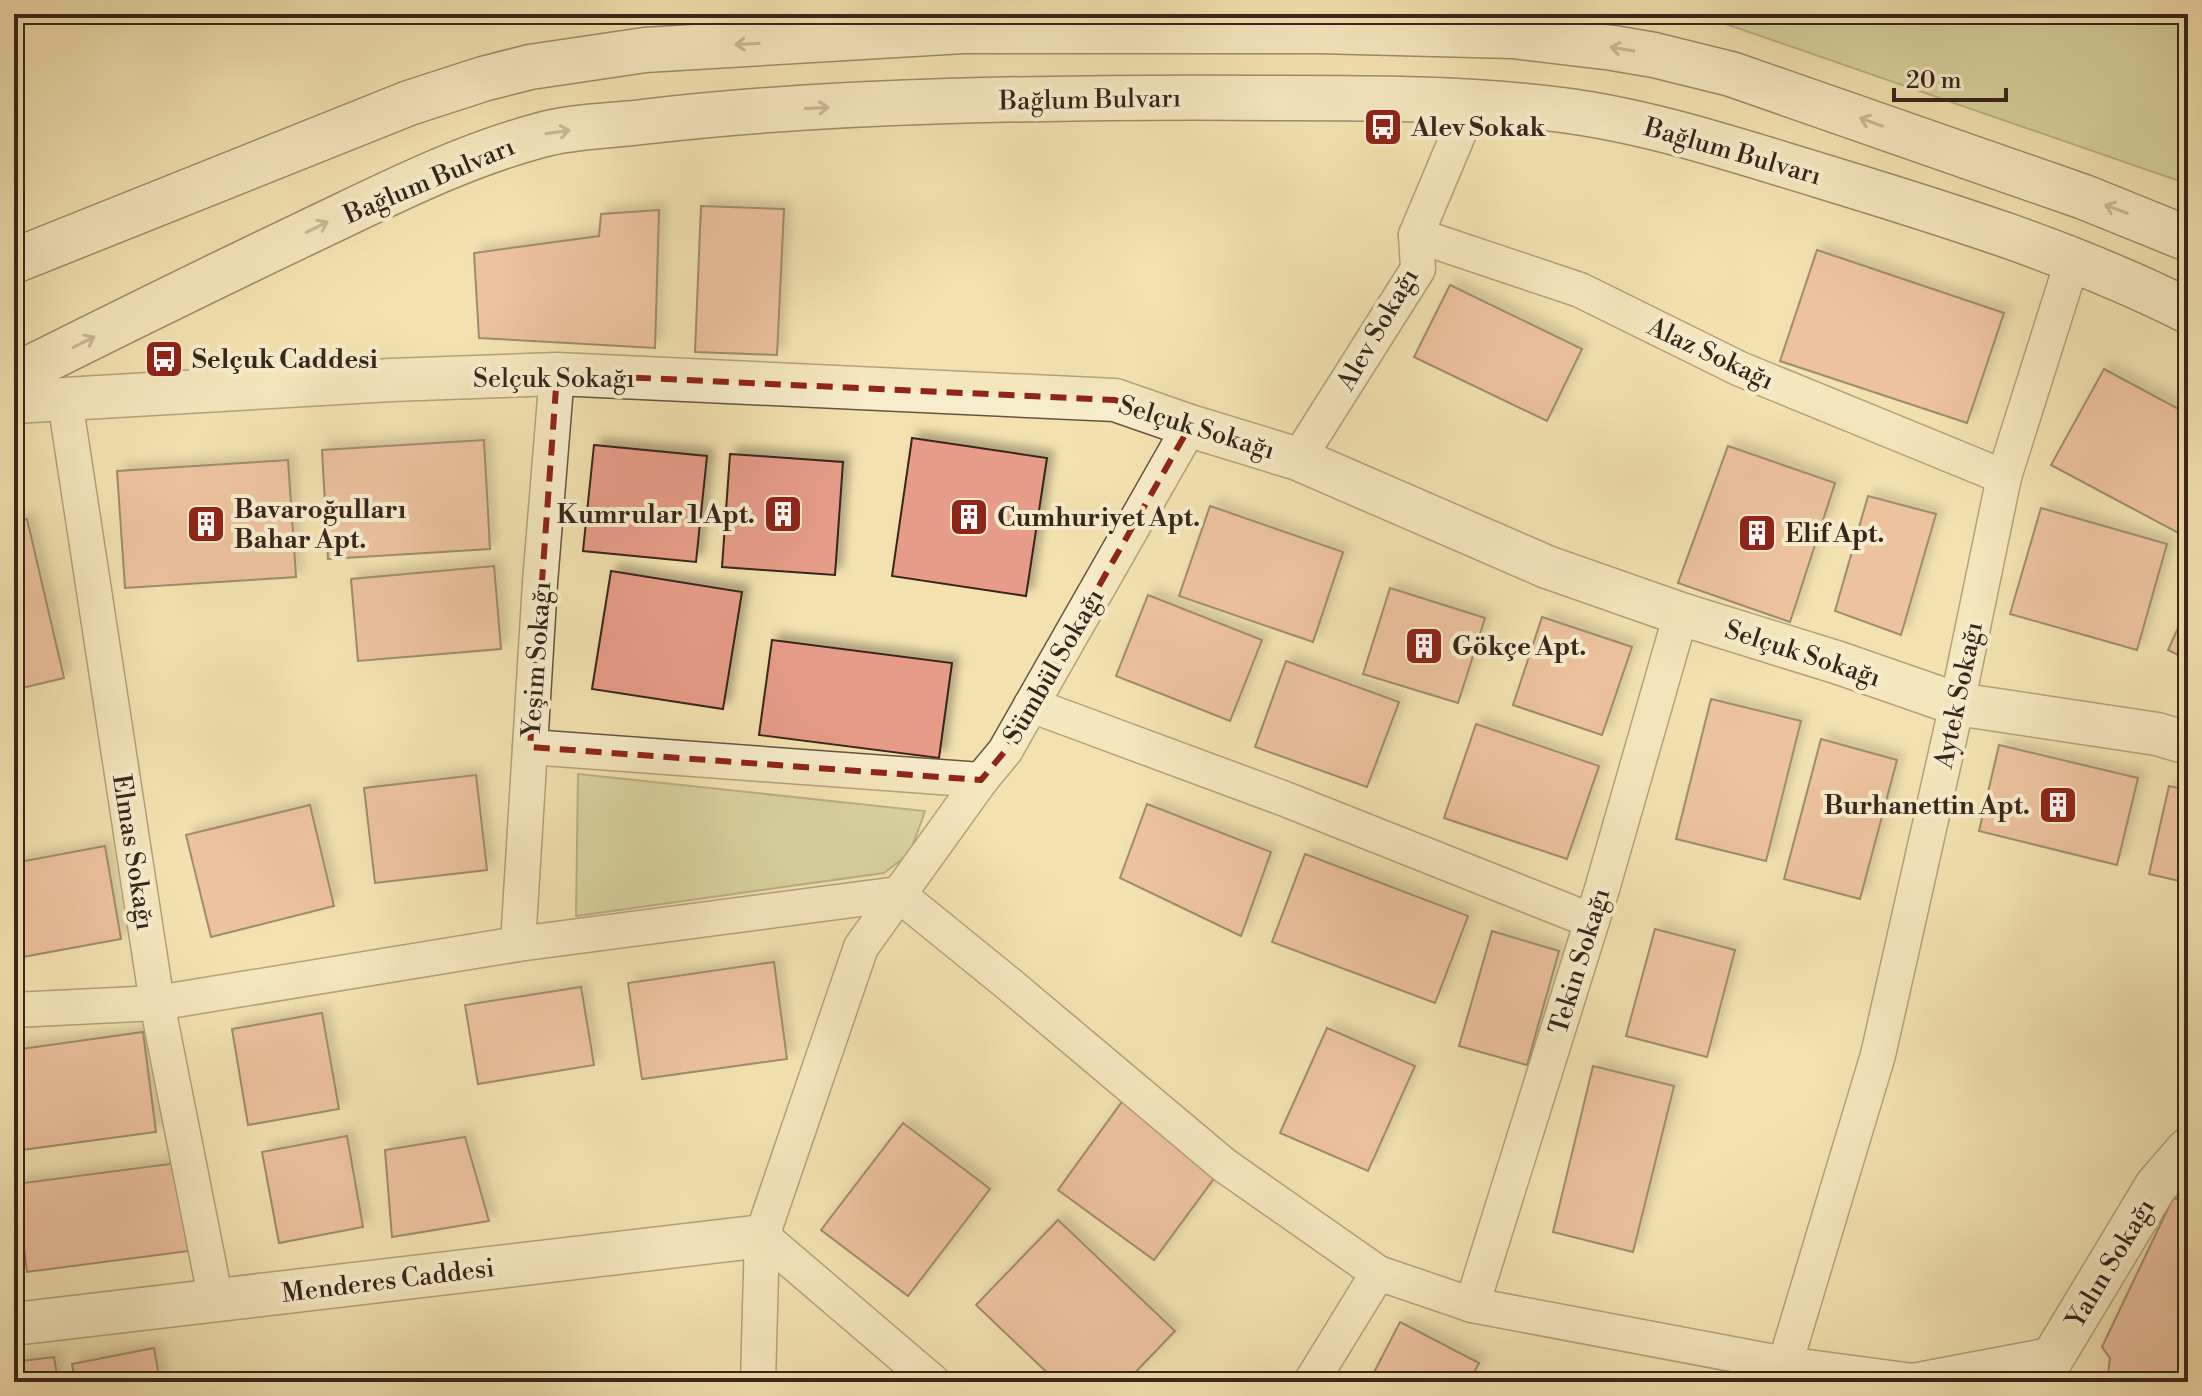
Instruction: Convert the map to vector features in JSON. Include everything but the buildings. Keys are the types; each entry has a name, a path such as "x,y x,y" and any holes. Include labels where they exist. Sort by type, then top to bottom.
{"main road":[{"path":"14,261 409,103 530,67 645,50 963,31 1319,31 1513,36 1640,52 1731,74 1831,107 2084,197 2188,239"},
{"name":"Bağlum Bulvarı","path":"14,376 392,191 464,159 547,133 704,115 912,102 1050,98 1363,98 1472,102 1605,116 1651,126 1928,209 2073,259 2188,311"}],"street":[{"name":"Alev Sokağı","path":"1298,459 1418,269 1416,235 1472,102"},
{"name":"Alaz Sokağı","path":"1416,235 1580,290 1740,369 2004,477"},
{"name":"Aytek Sokağı","path":"1785,1364 1878,1055 1957,704 2004,477 2073,259"},
{"name":"Selçuk Sokağı","path":"14,402 391,380 557,374 1115,400 1298,459 1547,567 1957,704 2157,734 2188,743"},
{"name":"Yeşim Sokağı","path":"518,944 540,583 557,374"},
{"name":"Elmas Sokağı","path":"65,401 157,1003 216,1301"},
{"name":"Sümbül Sokağı","path":"758,1382 762,1236 861,947 1005,751 1190,426"},
{"name":"Tekin Sokağı","path":"1472,1305 1592,921 1681,614"},
{"path":"1031,705 1285,799 1592,921"},
{"path":"530,747 981,780"},
{"path":"14,1010 157,1003 518,944 898,894 1224,1165 1378,1273 1472,1305 1785,1364 1913,1381 2046,1368"},
{"name":"Yalın Sokağı","path":"2046,1368 2156,1186 2188,1149"},
{"path":"762,1236 933,1382"},
{"name":"Menderes Caddesi","path":"14,1324 762,1236"},
{"path":"1311,1382 1378,1273"}],"highlighted area":[{"path":"557,374 1115,400 1190,426 1005,751 981,780 530,747"}],"green space":[{"path":"1697,14 2188,14 2188,179 2182,182"},
{"path":"578,774 925,811 910,853 884,873 576,916"}],"place":[{"name":"Alev Sokak","path":"1383,127"},
{"name":"Selçuk Caddesi","path":"164,359"},
{"name":"Kumrular 1 Apt.","path":"783,514"},
{"name":"Cumhuriyet Apt.","path":"969,517"},
{"name":"Bavaroğulları Bahar Apt.","path":"206,524"},
{"name":"Elif Apt.","path":"1757,533"},
{"name":"Gökçe Apt.","path":"1424,646"},
{"name":"Burhanettin Apt.","path":"2058,805"}]}
